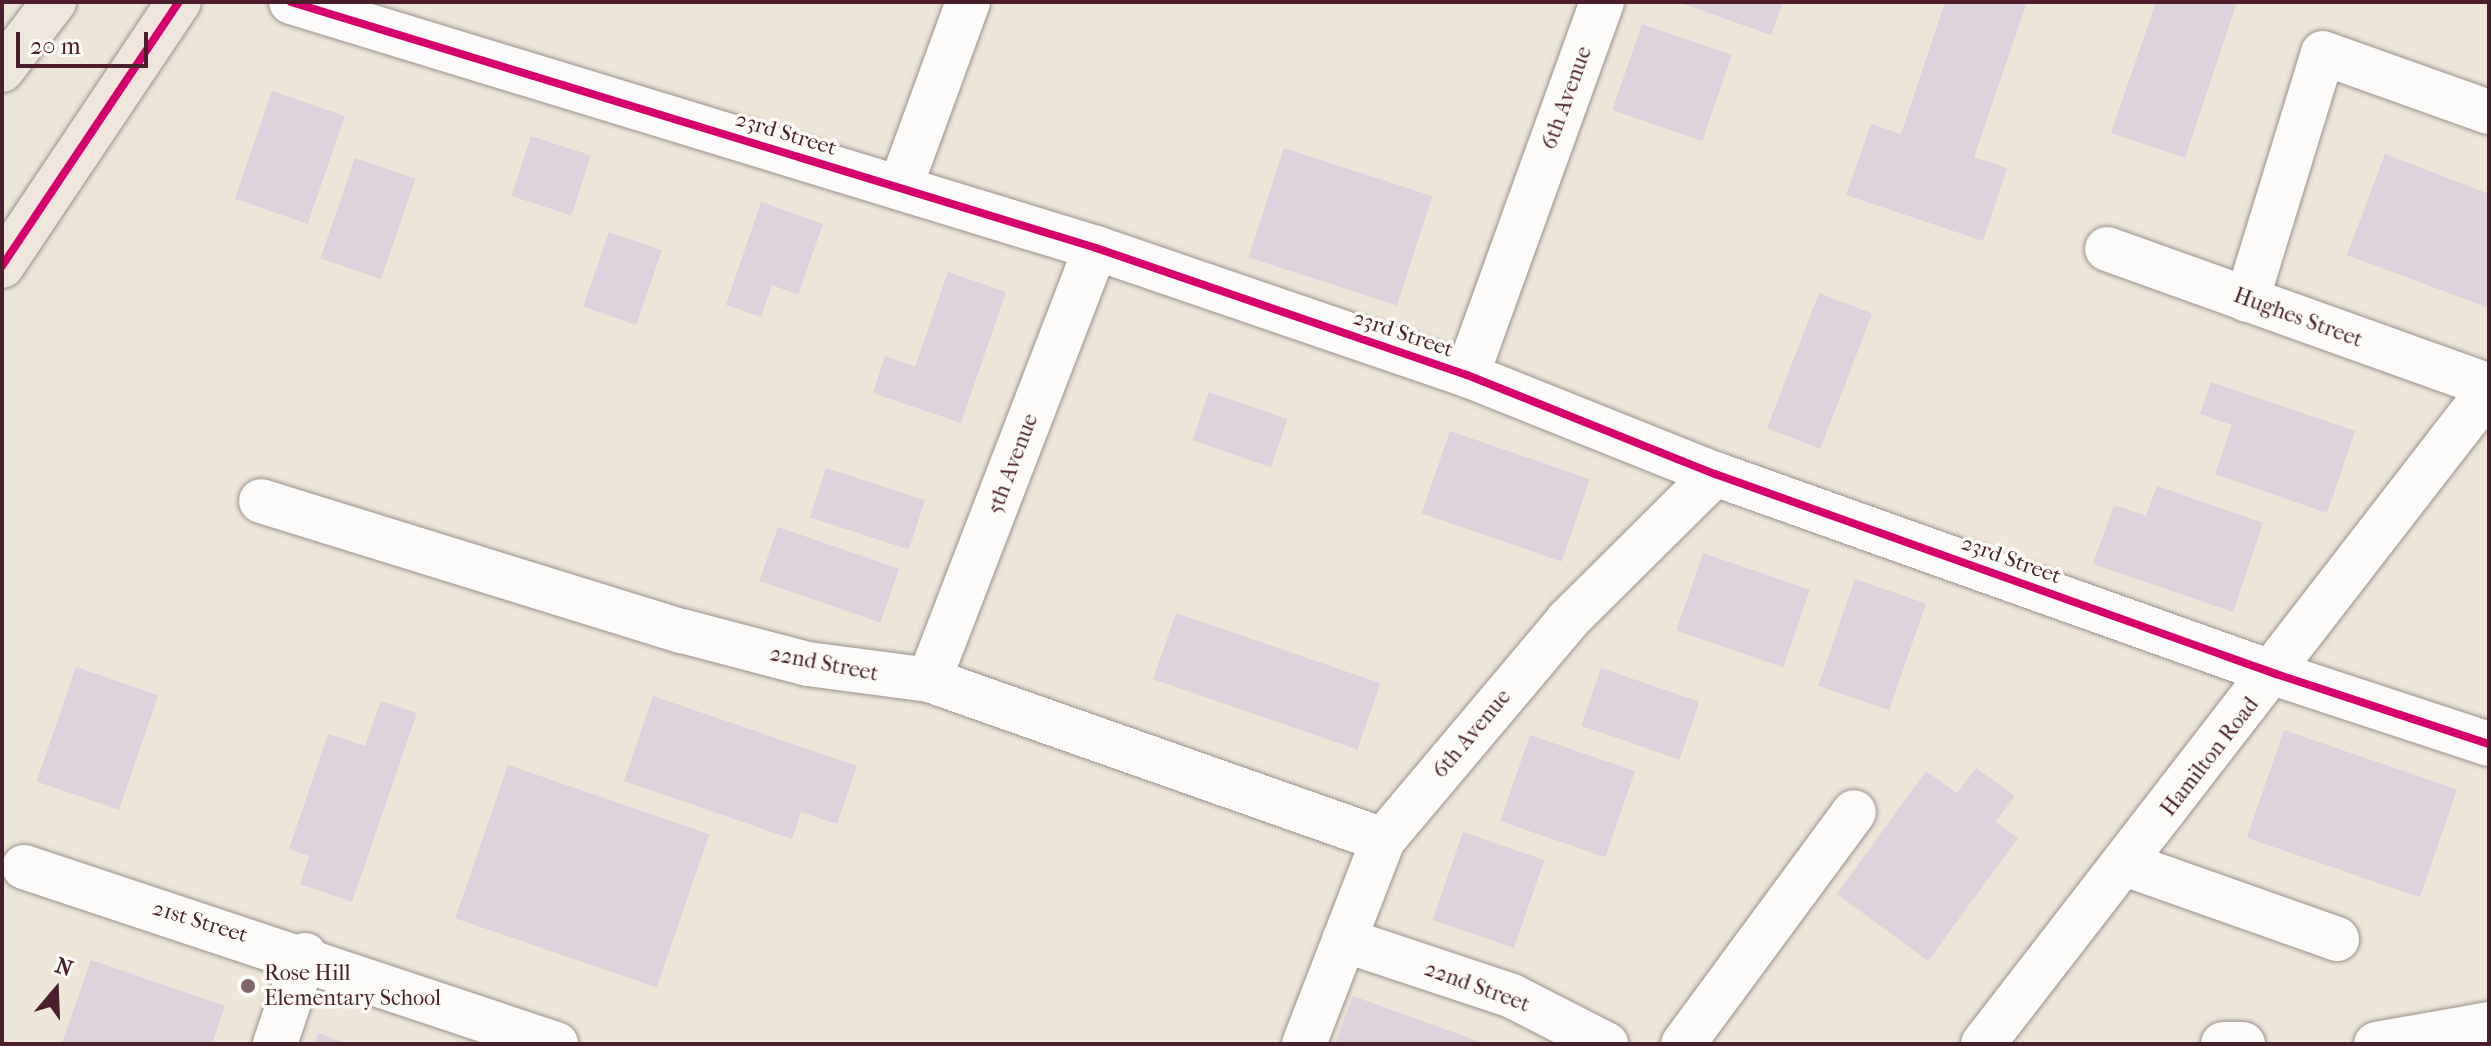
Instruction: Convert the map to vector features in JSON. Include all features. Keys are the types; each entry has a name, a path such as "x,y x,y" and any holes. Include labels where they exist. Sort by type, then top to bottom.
{"main road":[{"path":"2,70 54,2"},
{"path":"2,266 179,2"}],"street":[{"name":"23rd Street","path":"291,2 1096,248 1467,375 1715,474 2276,674 2489,744"},
{"path":"900,188 968,2"},
{"name":"6th Avenue","path":"1467,375 1602,2"},
{"path":"2247,300 2323,53 2489,112"},
{"name":"5th Avenue","path":"929,680 1096,248"},
{"name":"Hughes Street","path":"2107,249 2489,388"},
{"name":"Hamilton Road","path":"1983,1044 2276,674 2489,388"},
{"name":"6th Avenue","path":"1304,1044 1383,840 1568,620 1715,474"},
{"name":"22nd Street","path":"261,501 486,576 696,635 808,664 929,680 1383,840"},
{"path":"1683,1044 1854,812"},
{"path":"2125,864 2337,939"},
{"name":"21st Street","path":"24,867 305,955 556,1044"},
{"name":"22nd Street","path":"1344,940 1512,996 1606,1044"},
{"path":"275,1044 305,955"},
{"path":"2376,1044 2489,1024"},
{"path":"2223,1044 2243,1044"}],"building":[{"path":"1678,2 1783,2 1771,35"},
{"path":"1945,2 2027,2 1974,157 2007,168 1983,241 1846,195 1871,124 1901,134"},
{"path":"2156,2 2237,2 2185,158 2111,133"},
{"path":"1642,24 1732,55 1702,141 1612,110"},
{"path":"272,91 345,116 308,224 235,199"},
{"path":"531,136 591,155 571,215 512,196"},
{"path":"1284,148 1432,196 1397,306 1248,257"},
{"path":"2385,154 2489,194 2489,308 2347,255"},
{"path":"355,158 416,179 381,279 320,258"},
{"path":"761,202 823,224 798,295 772,285 761,317 726,305"},
{"path":"609,232 662,250 636,325 583,307"},
{"path":"948,272 1006,292 961,423 873,393 885,356 915,367"},
{"path":"1819,293 1872,313 1820,449 1767,428"},
{"path":"2211,382 2355,431 2327,513 2215,474 2232,425 2200,414"},
{"path":"1209,392 1287,419 1271,467 1192,440"},
{"path":"1450,431 1590,479 1562,561 1422,513"},
{"path":"826,468 925,500 909,550 810,517"},
{"path":"2157,486 2263,523 2233,612 2093,564 2114,505 2146,516"},
{"path":"778,527 899,569 880,623 759,581"},
{"path":"1703,553 1810,590 1783,667 1676,631"},
{"path":"1855,579 1926,603 1889,710 1818,686"},
{"path":"1176,613 1380,683 1357,750 1153,679"},
{"path":"76,667 158,695 119,810 37,781"},
{"path":"1601,668 1699,702 1679,760 1581,726"},
{"path":"653,696 857,766 837,824 801,812 792,839 624,781"},
{"path":"381,701 417,713 352,902 300,884 309,856 289,849 328,734 365,746"},
{"path":"2284,730 2457,790 2420,897 2247,838"},
{"path":"1530,735 1635,771 1605,857 1500,821"},
{"path":"508,765 709,834 657,988 455,918"},
{"path":"1976,768 2015,796 1995,822 2018,838 1928,961 1837,894 1926,771 1957,793"},
{"path":"1463,832 1544,860 1514,948 1433,920"},
{"path":"91,960 225,1006 212,1044 62,1043"},
{"path":"1353,996 1486,1044 1335,1044"},
{"path":"318,1033 348,1044 314,1044"}],"cycle path":[{"path":"2,266 179,2"},
{"path":"291,2 1096,248 1467,375 1715,474 2276,674 2489,744"}],"place":[{"name":"Rose Hill Elementary School","path":"248,986"}]}
